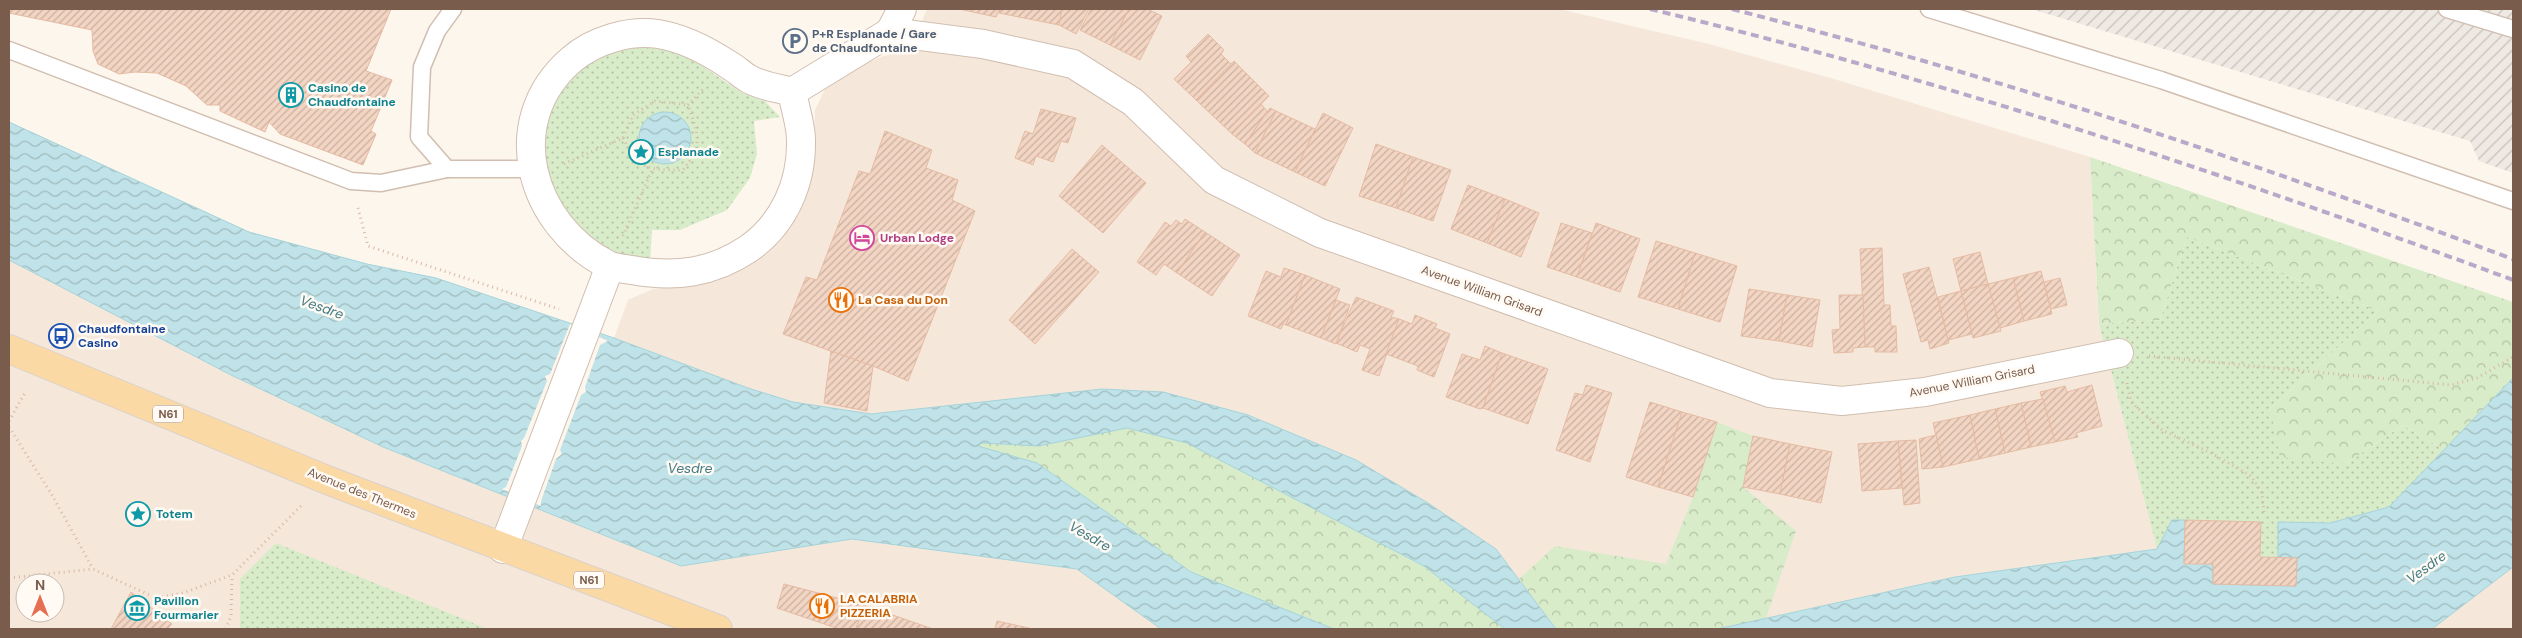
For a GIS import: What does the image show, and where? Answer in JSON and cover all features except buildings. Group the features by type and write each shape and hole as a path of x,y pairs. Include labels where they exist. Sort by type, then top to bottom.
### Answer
{"main road":[{"name":"Avenue des Thermes","path":"9,349 327,480 503,549 718,629"}],"street":[{"path":"792,92 896,20"},
{"name":"Avenue William Grisard","path":"896,20 984,44 1073,64 1133,102 1214,180 1320,233 1770,394 1842,400 1925,392 2119,353"},
{"path":"627,34 658,34 696,45 749,79 792,92 801,140 797,180 784,213 762,239 730,261 697,272 653,274 610,266 574,242 550,213 537,187 532,169 530,143 541,98 557,72 580,52 603,41 627,34"},
{"path":"503,549 610,266"}],"lane":[{"path":"447,169 420,137 422,67 437,31 453,9"},
{"path":"1929,9 2161,80 2513,201"},
{"path":"2447,9 2513,29"},
{"path":"9,50 351,181 381,183 447,169 532,169"}],"path":[{"path":"532,169 549,170 623,138 633,115 655,100 688,105 699,138 695,155 683,170 652,170 632,155 623,138"},
{"path":"610,266 652,170"},
{"path":"351,181 368,246 587,325"},
{"path":"2264,513 2262,493 2251,476 2212,453 2162,430 2131,402 2119,353 2451,385 2477,378 2513,357"},
{"path":"9,427 52,495 93,569"},
{"path":"9,578 93,569 156,598 183,593 232,575 327,480"},
{"path":"226,629 231,616 232,575"}],"shaded area":[{"path":"927,9 1559,9 1709,44 1834,79 2090,157 2099,324 2157,549 1955,577 1717,629 1556,629 1496,549 1428,503 1356,460 1248,415 1163,392 1102,389 871,414 840,411 793,402 748,388 614,338 628,300 653,289 697,284 732,270 814,138 815,110 825,89 844,75 864,64 884,56 910,50"},
{"path":"2031,9 2513,9 2513,173 2479,161 2470,141"},
{"path":"9,260 231,375 383,447 681,566 852,539 1077,569 1161,629 9,629"},
{"path":"2513,567 2513,629 2432,629"}],"green space":[{"path":"654,44 669,47 692,59 742,93 765,101 780,117 754,121 757,154 750,178 727,210 680,230 652,230 650,264 607,251 576,230 553,199 539,151 551,103 585,62 615,49"},
{"path":"2090,157 2513,302 2513,378 2444,450 2403,425 2345,464 2280,457 2270,409 2378,311 2187,237 2160,320 2099,324"},
{"path":"2187,237 2378,311 2270,409 2345,464 2403,425 2444,450 2389,507 2330,523 2279,522 2278,558 2260,557 2260,522 2172,520 2157,549 2099,324 2160,320"},
{"path":"1717,422 1753,436 1743,487 1796,531 1766,618 1717,629 1556,629 1519,579 1555,546 1666,564 1693,497"},
{"path":"1127,428 1187,443 1424,566 1505,629 1334,629 1191,572 1037,463 977,446 982,443 1038,446"},
{"path":"276,543 488,629 240,629 240,579"}],"water":[{"path":"665,112 675,114 683,120 689,128 691,138 689,148 683,156 675,162 665,164 655,162 647,156 641,148 639,138 641,128 647,120 655,114"},
{"name":"Vesdre","path":"9,122 249,232 367,264 436,278 614,338 748,388 793,402 871,414 1102,389 1163,392 1248,415 1356,460 1428,503 1496,549 1556,629 1505,629 1424,566 1187,443 1127,428 1038,446 982,443 978,446 1037,463 1191,572 1334,629 1161,629 1077,569 852,539 681,566 383,447 231,375 9,260"},
{"name":"Vesdre","path":"2513,378 2513,567 2432,629 1717,629 1955,577 2157,549 2172,520 2185,520 2184,563 2213,564 2213,584 2296,586 2297,558 2278,558 2278,522 2330,523 2389,507"}],"pier":[{"path":"570,324 608,341 600,345 585,387 586,392 581,395 560,450 562,454 556,459 541,501 541,506 502,489 506,487 522,446 521,441 524,438 547,381 545,376 550,374"}],"railway":[{"path":"1650,9 1760,37 1978,98 2300,203 2513,280"},
{"path":"1732,9 1912,58 2108,117 2311,186 2513,259"}],"place":[{"name":"P+R Esplanade / Gare de Chaudfontaine","path":"795,41"},
{"name":"Casino de Chaudfontaine","path":"291,95"},
{"name":"Esplanade","path":"641,152"},
{"name":"Urban Lodge","path":"862,238"},
{"name":"La Casa du Don","path":"841,300"},
{"name":"Chaudfontaine Casino","path":"61,336"},
{"name":"Totem","path":"138,514"},
{"name":"LA CALABRIA PIZZERIA","path":"822,606"},
{"name":"Pavillon Fourmarier","path":"137,608"}]}
